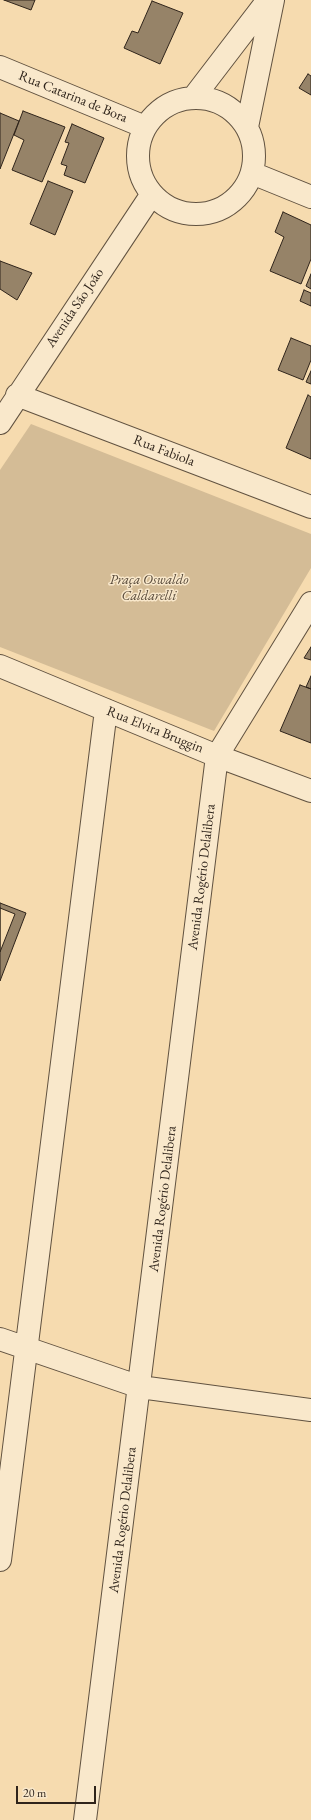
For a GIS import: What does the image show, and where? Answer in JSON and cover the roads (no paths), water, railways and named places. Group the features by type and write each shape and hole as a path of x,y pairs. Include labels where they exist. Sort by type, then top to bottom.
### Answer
{"street":[{"path":"193,98 268,0"},
{"path":"247,126 225,105 205,98 193,98 174,102 156,113 145,127 138,146 138,166 144,185 162,204 180,213 200,215 214,212 232,203 245,187 252,173 254,153 247,126 273,0"},
{"name":"Rua Catarina de Bora","path":"0,67 145,127"},
{"path":"252,173 311,197"},
{"name":"Avenida São João","path":"0,423 17,395 152,194"},
{"name":"Rua Fabiola","path":"17,395 311,507"},
{"name":"Avenida Rogério Delalibera","path":"85,1820 140,1387 217,756 311,603"},
{"name":"Rua Elvira Bruggin","path":"0,666 217,756 311,791"},
{"path":"0,1560 106,710"},
{"path":"0,1339 140,1387 311,1410"}],"park label":[{"name":"Praça Oswaldo Caldarelli","path":"149,588"}]}
